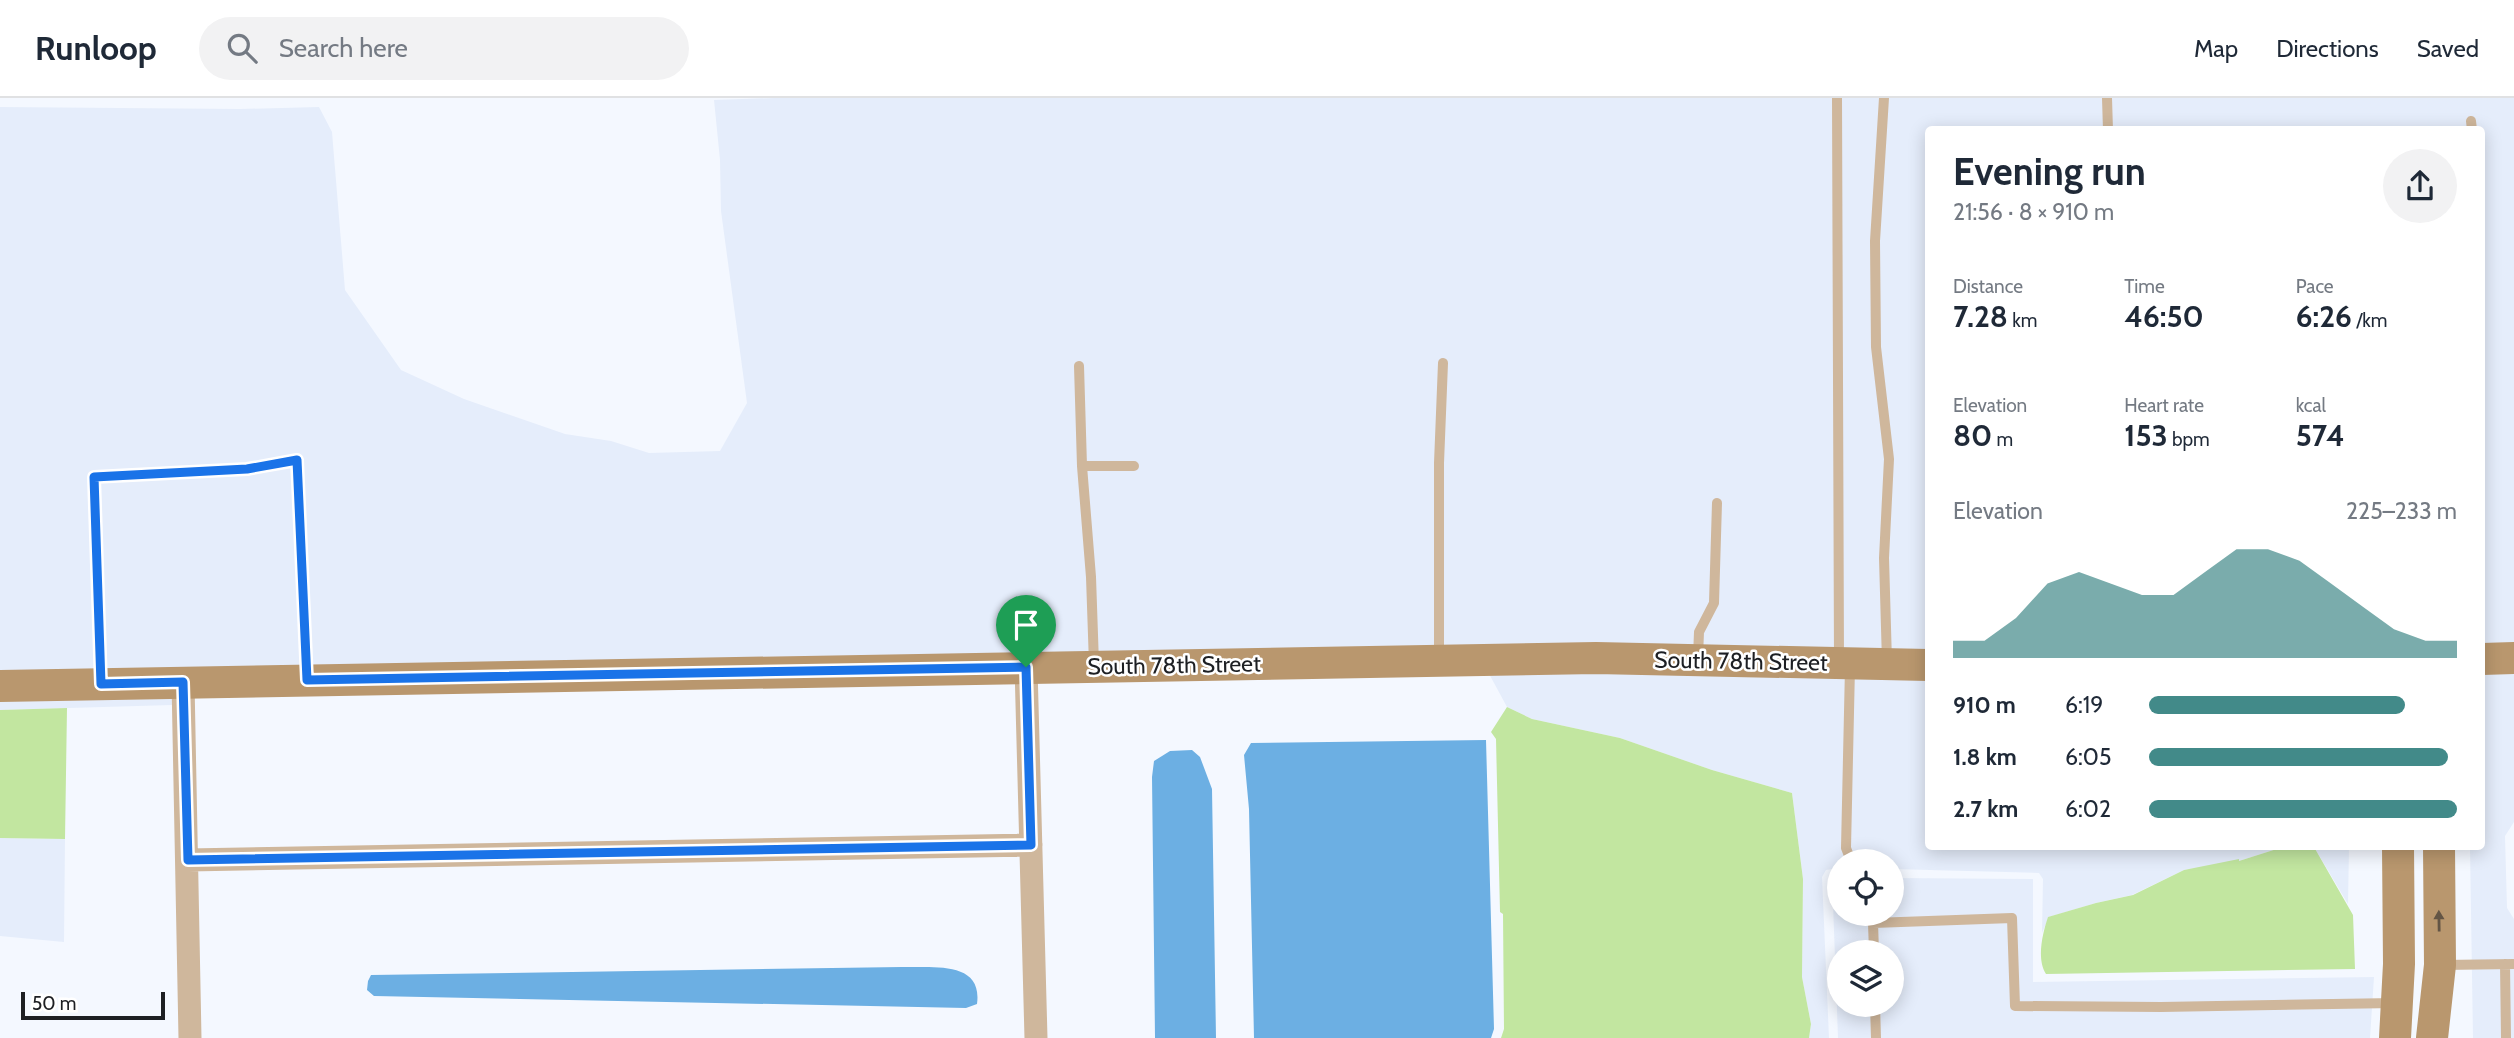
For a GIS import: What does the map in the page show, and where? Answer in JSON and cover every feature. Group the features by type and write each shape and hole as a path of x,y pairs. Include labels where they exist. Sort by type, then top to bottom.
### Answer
{"street":[{"name":"South 78th Street","path":"0,686 1596,658 1698,662 1925,664"},
{"path":"2485,659 2514,658"},
{"path":"1026,667 1036,1038"},
{"path":"183,682 190,1038"},
{"path":"188,860 1031,845"},
{"path":"2395,1038 2398,1003 2398,850"},
{"path":"2432,1038 2440,965 2439,850"}],"lane":[{"path":"1837,98 1846,849"},
{"path":"1884,98 1875,241 1876,347 1889,459 1884,558 1887,665"},
{"path":"2107,98 2108,126"},
{"path":"1440,661 1439,463 1443,363"},
{"path":"1079,366 1094,666"},
{"path":"101,684 94,477 247,469 297,460 307,680"},
{"path":"1082,467 1133,466"},
{"path":"1698,662 1699,632 1714,603 1717,503"},
{"path":"1904,918 2012,918 2015,1006 2161,1007 2398,1003"},
{"path":"2440,965 2509,964 2506,1038"},
{"path":"1875,1017 1876,1038"}],"shaded area":[{"path":"2514,98 2514,648 2485,648 2485,126 1925,126 1925,655 0,676 0,107 319,107 332,132 345,290 401,370 464,399 565,434 611,441 649,453 720,451 747,403 721,211 720,160 714,100"},
{"path":"2514,668 2514,822 2505,836 2507,908 2514,919 2514,1038 2473,1038 2470,850 2485,850 2485,669"},
{"path":"1487,670 1925,675 1925,850 2274,850 2239,861 2184,870 2132,895 2049,917 2042,933 2043,879 2039,873 1904,869 1904,849 1827,849 1827,870 1822,877 1829,1038 1809,1038 1811,1024 1802,977 1803,879 1792,793 1712,770 1620,738 1532,719 1507,707"},
{"path":"172,692 172,705 0,710 0,696"},
{"path":"0,838 65,839 64,942 0,936"},
{"path":"2316,850 2349,850 2348,904"},
{"path":"1904,878 2033,879 2033,982 2374,977 2370,1038 1838,1038 1837,1017 1904,1017 1904,940 1834,940 1834,926 1904,926"}],"green space":[{"path":"1507,707 1532,719 1620,738 1712,770 1792,793 1803,879 1802,977 1811,1024 1809,1038 1501,1038 1504,1029 1503,914 1500,912 1496,739 1491,732"},
{"path":"67,708 65,839 0,838 0,710"},
{"path":"2274,850 2316,850 2353,915 2355,969 2046,974 2041,953 2048,917 2133,895 2184,870 2239,861"}],"water":[{"path":"1486,740 1494,1029 1491,1038 1254,1038 1249,809 1244,755 1251,743"},
{"path":"1192,750 1200,757 1212,789 1216,1038 1155,1038 1154,761 1170,751"},
{"path":"902,967 953,969 964,973 972,980 977,990 977,1004 966,1008 374,996 367,990 371,975"}],"route":[{"path":"297,460 307,680 1026,667 1031,845 188,860 183,682 101,684 94,477 247,469 297,460"}]}
